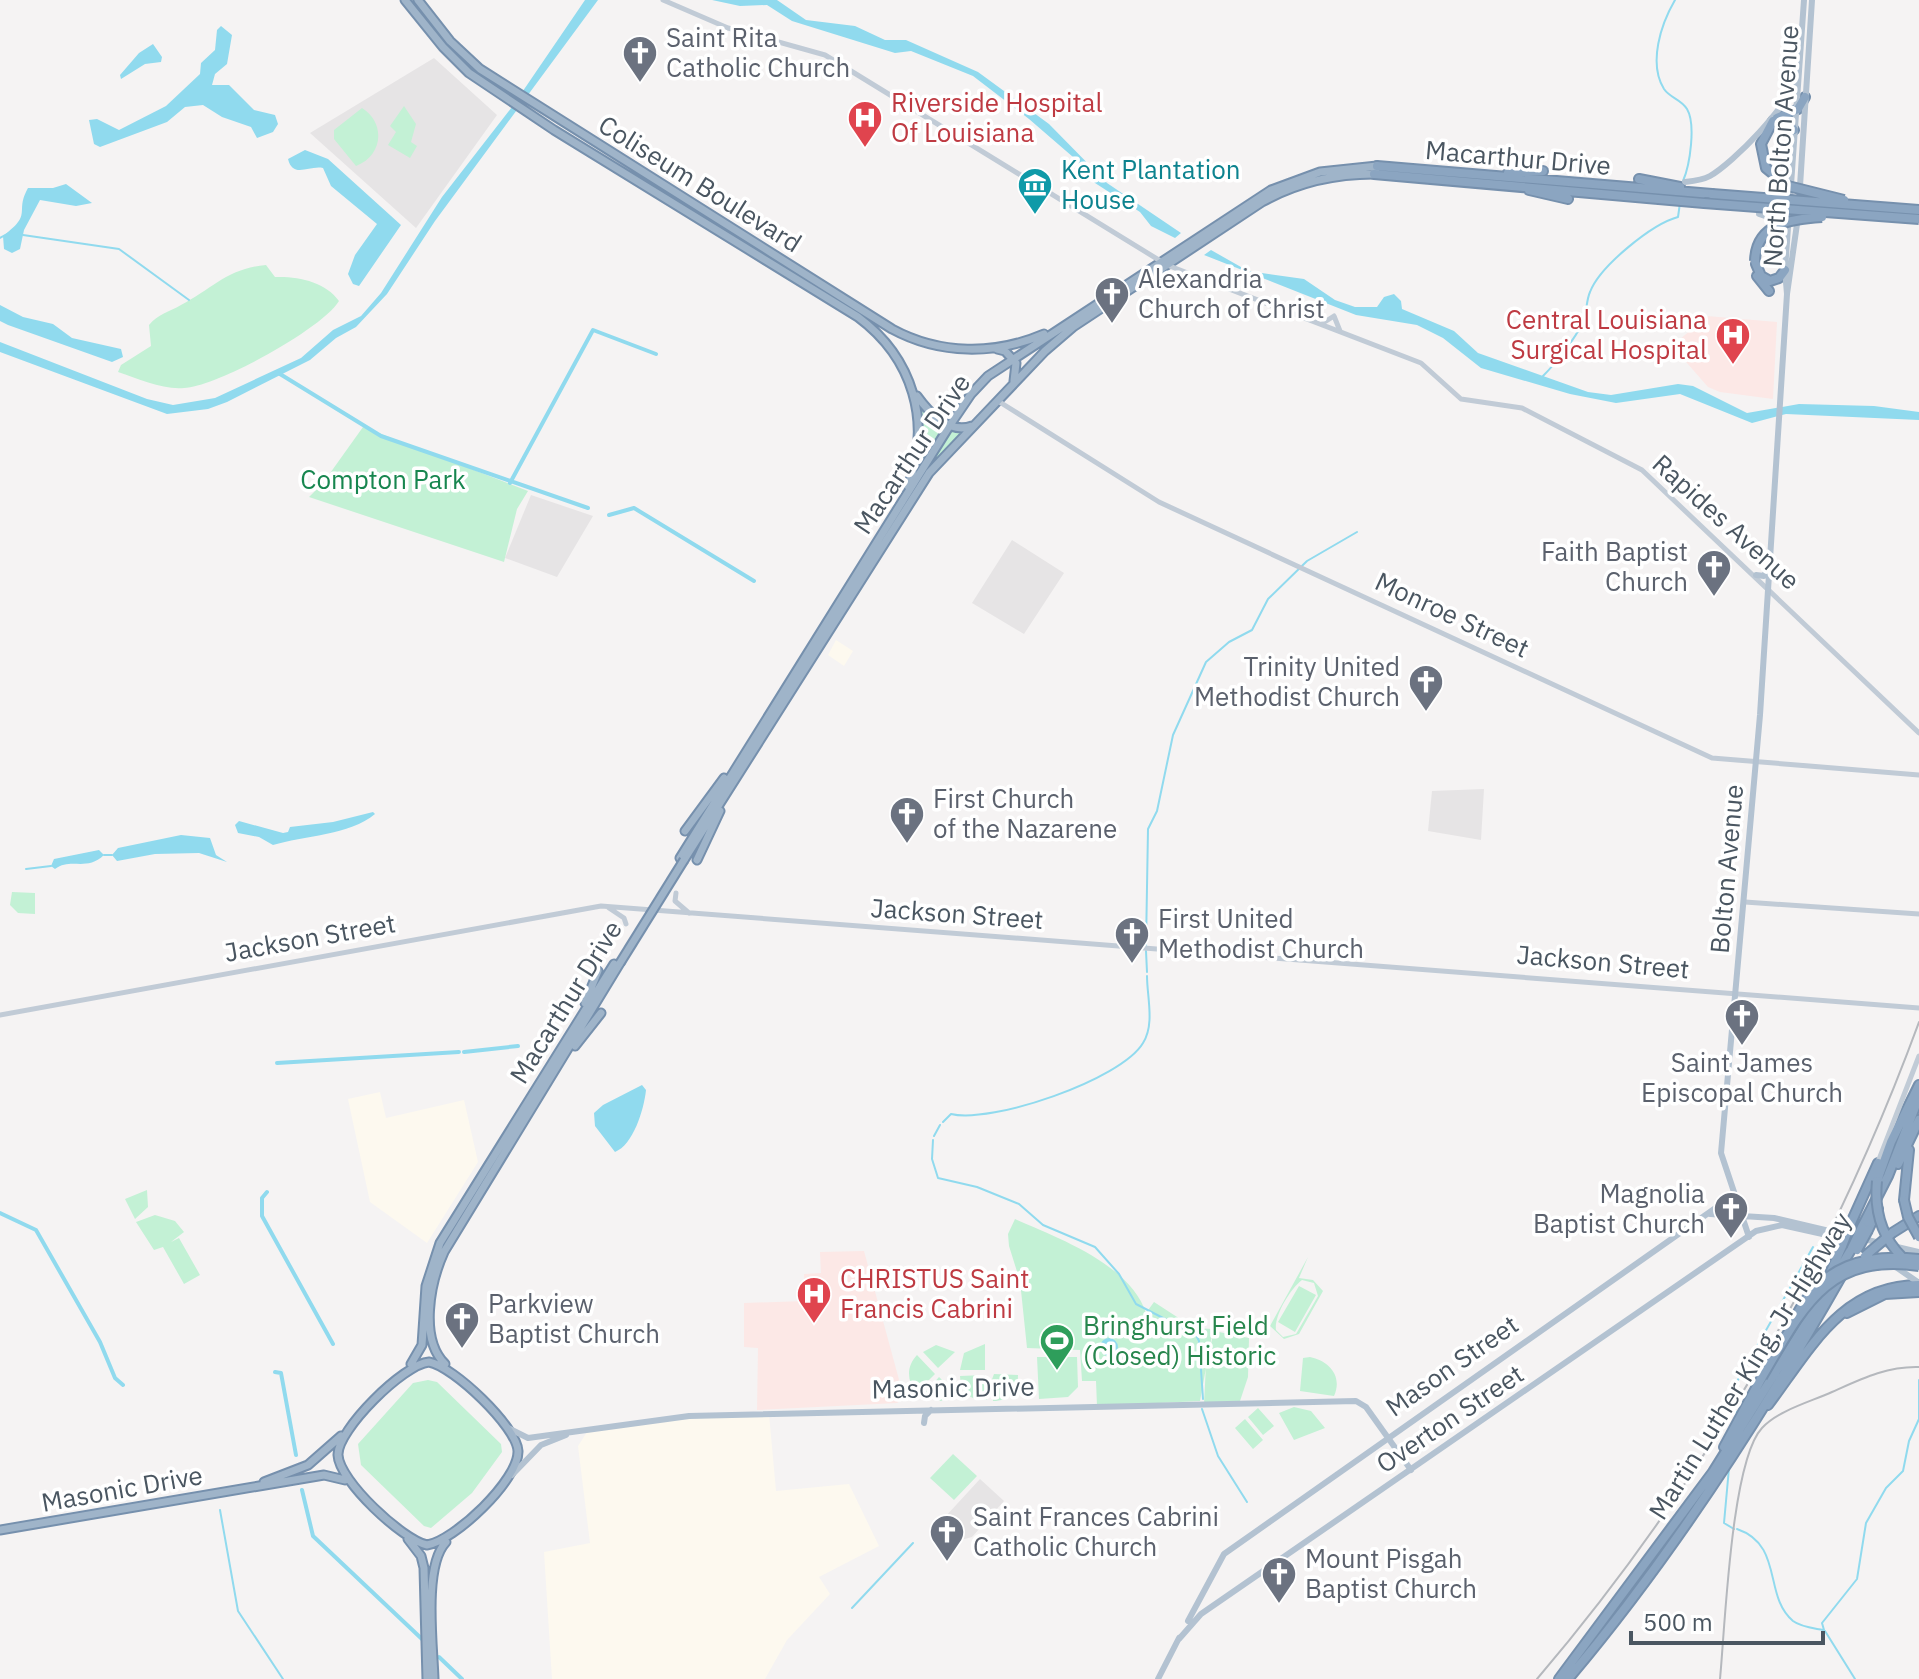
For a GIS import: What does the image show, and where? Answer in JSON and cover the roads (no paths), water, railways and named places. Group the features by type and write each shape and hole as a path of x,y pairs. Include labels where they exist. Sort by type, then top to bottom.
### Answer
{"highway":[{"name":"Coliseum Boulevard","path":"405,0 443,47 486,85 793,277 843,304"},
{"name":"Coliseum Boulevard","path":"418,0 450,41 491,77 754,241 843,304 886,341 912,388"},
{"path":"416,15 424,9"},
{"path":"443,47 450,41"},
{"path":"486,85 491,77"},
{"path":"1805,97 1796,111 1773,121 1761,144 1762,160 1768,172 1801,191 1872,206"},
{"path":"1773,121 1786,119 1794,130"},
{"path":"554,130 559,120"},
{"name":"Macarthur Drive","path":"1375,170 1501,183 1919,210"},
{"name":"Macarthur Drive","path":"682,859 738,777 971,394 1013,359 1283,184 1320,172 1375,170 1478,175 1919,219"},
{"path":"1478,175 1543,171"},
{"path":"1639,179 1707,197"},
{"path":"1501,183 1568,199"},
{"path":"1769,291 1759,281 1756,262 1762,235 1782,223 1818,217 1877,216"},
{"path":"750,250 754,241"},
{"path":"1756,262 1763,278 1770,281 1779,278 1785,270"},
{"name":"Macarthur Drive","path":"452,1371 438,1357 431,1341 433,1291 441,1258 745,751 929,473 1058,338 1127,286"},
{"path":"843,304 892,329 939,346 1005,351 1013,359 1017,373 1011,386"},
{"path":"990,348 1034,338 1074,318"},
{"path":"912,388 930,411 950,425 961,429 976,424"},
{"path":"898,510 918,456 920,421 912,388"},
{"path":"685,831 745,751"},
{"path":"697,860 738,777"},
{"name":"Macarthur Drive","path":"407,1369 422,1345 426,1286 438,1248 581,1015 618,962"},
{"path":"581,1015 598,971"},
{"path":"558,1066 601,1013"},
{"path":"1919,1085 1885,1157 1876,1197 1878,1218 1888,1240 1919,1268"},
{"name":"Martin Luther King, Jr Highway","path":"1890,1177 1919,1097"},
{"path":"1919,1120 1908,1155 1903,1192 1908,1217 1919,1237"},
{"name":"Martin Luther King, Jr Highway","path":"1570,1677 1718,1475 1742,1437 1850,1248 1865,1228 1919,1120"},
{"path":"1815,1314 1850,1248 1850,1225 1878,1162"},
{"path":"1815,1314 1865,1256 1892,1233 1919,1216"},
{"path":"1696,1496 1805,1299 1832,1272 1871,1258 1919,1259"},
{"path":"1772,1360 1818,1293 1843,1273 1885,1263 1919,1268"},
{"path":"1742,1437 1830,1324 1867,1294 1919,1284"},
{"path":"1830,1324 1878,1296 1892,1292 1919,1292"},
{"path":"427,1679 425,1588 421,1556 351,1483 338,1458 344,1433 407,1369 429,1362 452,1371 508,1428 517,1445 517,1460 511,1475 435,1558 434,1679"},
{"name":"Masonic Drive","path":"250,1487 308,1465 344,1433"},
{"name":"Martin Luther King, Jr Highway","path":"1559,1679 1742,1437"},
{"name":"Masonic Drive","path":"0,1530 324,1475 351,1483"},
{"path":"406,1537 427,1545 454,1535"},
{"path":"425,1588 433,1604"}],"main road":[{"name":"Rapides Avenue","path":"663,0 728,28 825,55 1163,263 1421,363 1465,401 1522,408 1642,470 1769,587 1919,733"},
{"name":"North Bolton Avenue","path":"1769,587 1787,294 1785,270 1804,0"},
{"name":"North Bolton Avenue","path":"1787,294 1792,275 1799,193 1812,0"},
{"path":"1685,182 1710,176 1721,169 1786,103 1793,87 1799,49"},
{"path":"1759,214 1777,220 1788,236"},
{"path":"1320,324 1334,316 1340,331"},
{"name":"Monroe Street","path":"998,401 1167,506 1712,758 1755,764 1919,775"},
{"path":"1756,575 1764,576 1771,565"},
{"name":"Bolton Avenue","path":"1734,1195 1721,1153 1745,902 1769,587"},
{"path":"676,893 675,901 690,914"},
{"path":"1745,902 1919,914"},
{"name":"Jackson Street","path":"0,1015 589,907 1919,1008"},
{"path":"608,907 624,918 626,924"},
{"path":"1878,1162 1919,1056"},
{"path":"1734,1195 1749,1237"},
{"name":"Mason Street","path":"1179,1639 1224,1554 1363,1458 1387,1436 1734,1195"},
{"path":"1707,1215 1801,1223 1919,1252"},
{"name":"Overton Street","path":"1179,1639 1191,1621 1763,1228 1782,1225 1856,1241 1919,1284"},
{"name":"Masonic Drive","path":"508,1428 528,1438 678,1416 1351,1401 1366,1407 1387,1436"},
{"path":"924,1423 926,1414 933,1409"},
{"name":"Masonic Drive","path":"511,1475 547,1442 589,1429"},
{"path":"1387,1436 1411,1470"},
{"path":"1158,1679 1179,1639"}],"water":[{"path":"585,0 598,0 435,221 387,294 356,327 336,338 310,360 227,402 208,409 167,414 0,352 0,342 147,399 173,405 215,398 301,358 333,330 361,316 381,293 442,197 512,107"},
{"path":"712,0 777,0 806,20 855,26 885,40 906,40 978,72 1049,124 1107,183 1181,233 1175,238 1151,226 1140,212 1095,183 1073,157 973,76 911,51 895,53 792,21 767,5 740,6"},
{"path":"221,26 232,35 227,64 215,74 212,85 229,85 254,110 275,115 278,124 273,132 257,138 251,127 222,117 203,105 185,107 167,122 100,147 94,144 89,120 97,119 119,130 166,106 200,74 201,63 215,50 217,30"},
{"path":"153,44 162,57 161,62 145,64 121,79 120,75 139,53"},
{"path":"305,150 328,159 401,225 359,286 353,284 348,274 355,255 377,224 331,186 323,168 298,170 290,165 288,159"},
{"path":"66,184 92,203 76,206 40,200 24,230 20,249 12,253 4,249 3,236 21,217 28,188 53,188"},
{"path":"1211,250 1248,271 1304,279 1335,300 1355,307 1377,307 1384,297 1394,294 1401,301 1402,309 1454,331 1478,353 1588,392 1611,395 1678,384 1693,386 1747,413 1799,404 1874,406 1919,412 1919,420 1786,414 1752,423 1680,394 1616,403 1570,394 1481,368 1443,338 1417,325 1356,315 1204,255"},
{"path":"0,305 23,317 53,324 72,338 121,349 123,357 112,362 8,325 0,321"},
{"path":"375,814 353,826 273,845 259,837 238,833 235,825 239,821 283,833 288,832 290,827 333,822"},
{"path":"181,835 210,838 216,855 227,862 199,853 155,854 117,861 112,855 118,848"},
{"path":"99,850 104,855 91,863 67,864 55,869 51,866 54,859"},
{"path":"642,1085 646,1090 636,1126 627,1142 615,1152 595,1126 594,1113"},
{"path":"1105,1338 1113,1338 1118,1347 1116,1354 1105,1356 1100,1351 1100,1343"}],"waterway":[{"path":"1675,0 1661,32 1657,68 1664,89 1685,106 1690,116 1691,145 1683,181"},
{"path":"1543,376 1580,329 1590,292 1604,270 1641,237 1678,217 1680,203"},
{"path":"0,238 9,233"},
{"path":"23,235 119,249 189,300"},
{"path":"510,483 593,330 656,354"},
{"path":"280,374 381,436 588,508"},
{"path":"609,515 634,508 754,581"},
{"path":"1146,945 1148,829 1157,811 1173,735 1206,662 1229,642 1252,630 1268,599 1307,561 1357,532"},
{"path":"104,855 112,855"},
{"path":"26,869 51,866"},
{"path":"1146,951 1147,972"},
{"path":"943,1122 951,1114 995,1112 1054,1096 1109,1071 1130,1057 1143,1043 1149,1027 1147,976"},
{"path":"464,1052 518,1046"},
{"path":"277,1063 459,1052"},
{"path":"934,1136 940,1125"},
{"path":"933,1140 932,1159 938,1178 977,1187 1019,1204 1043,1225 1095,1247 1119,1274 1136,1304 1196,1335 1203,1399"},
{"path":"267,1192 262,1198 262,1216 333,1344"},
{"path":"0,1213 36,1230 100,1342 115,1378 123,1385"},
{"path":"1736,1418 1737,1413 1726,1401 1813,1247"},
{"path":"275,1372 281,1373 296,1455"},
{"path":"1824,1630 1822,1623 1857,1579 1866,1523 1886,1488 1903,1471 1909,1441 1919,1419 1919,1380"},
{"path":"1202,1409 1218,1456 1247,1502"},
{"path":"1729,1468 1724,1523 1734,1529"},
{"path":"302,1490 313,1536 423,1640"},
{"path":"220,1510 238,1611 283,1679"},
{"path":"1737,1529 1752,1537 1761,1547 1784,1611 1796,1623 1823,1630"},
{"path":"852,1608 913,1543"},
{"path":"1825,1631 1855,1679"},
{"path":"439,1657 462,1679"}],"railway":[{"path":"1537,1679 1655,1528 1757,1368 1803,1285 1845,1199 1884,1112 1919,1022"},
{"path":"1720,1679 1736,1508 1752,1446 1762,1428 1786,1411 1864,1378 1885,1371 1919,1367"}],"place":[{"name":"Saint Rita Catholic Church","path":"640,84"},
{"name":"Riverside Hospital Of Louisiana","path":"865,149"},
{"name":"Kent Plantation House","path":"1035,216"},
{"name":"Alexandria Church of Christ","path":"1112,325"},
{"name":"Central Louisiana Surgical Hospital","path":"1733,366"},
{"name":"Faith Baptist Church","path":"1714,598"},
{"name":"Trinity United Methodist Church","path":"1426,713"},
{"name":"First Church of the Nazarene","path":"907,845"},
{"name":"First United Methodist Church","path":"1132,965"},
{"name":"Saint James Episcopal Church","path":"1742,1047"},
{"name":"Magnolia Baptist Church","path":"1731,1240"},
{"name":"CHRISTUS Saint Francis Cabrini","path":"814,1325"},
{"name":"Parkview Baptist Church","path":"462,1350"},
{"name":"Bringhurst Field (Closed) Historic","path":"1057,1372"},
{"name":"Saint Frances Cabrini Catholic Church","path":"947,1563"},
{"name":"Mount Pisgah Baptist Church","path":"1279,1605"}],"park label":[{"name":"Compton Park","path":"383,480"}]}
